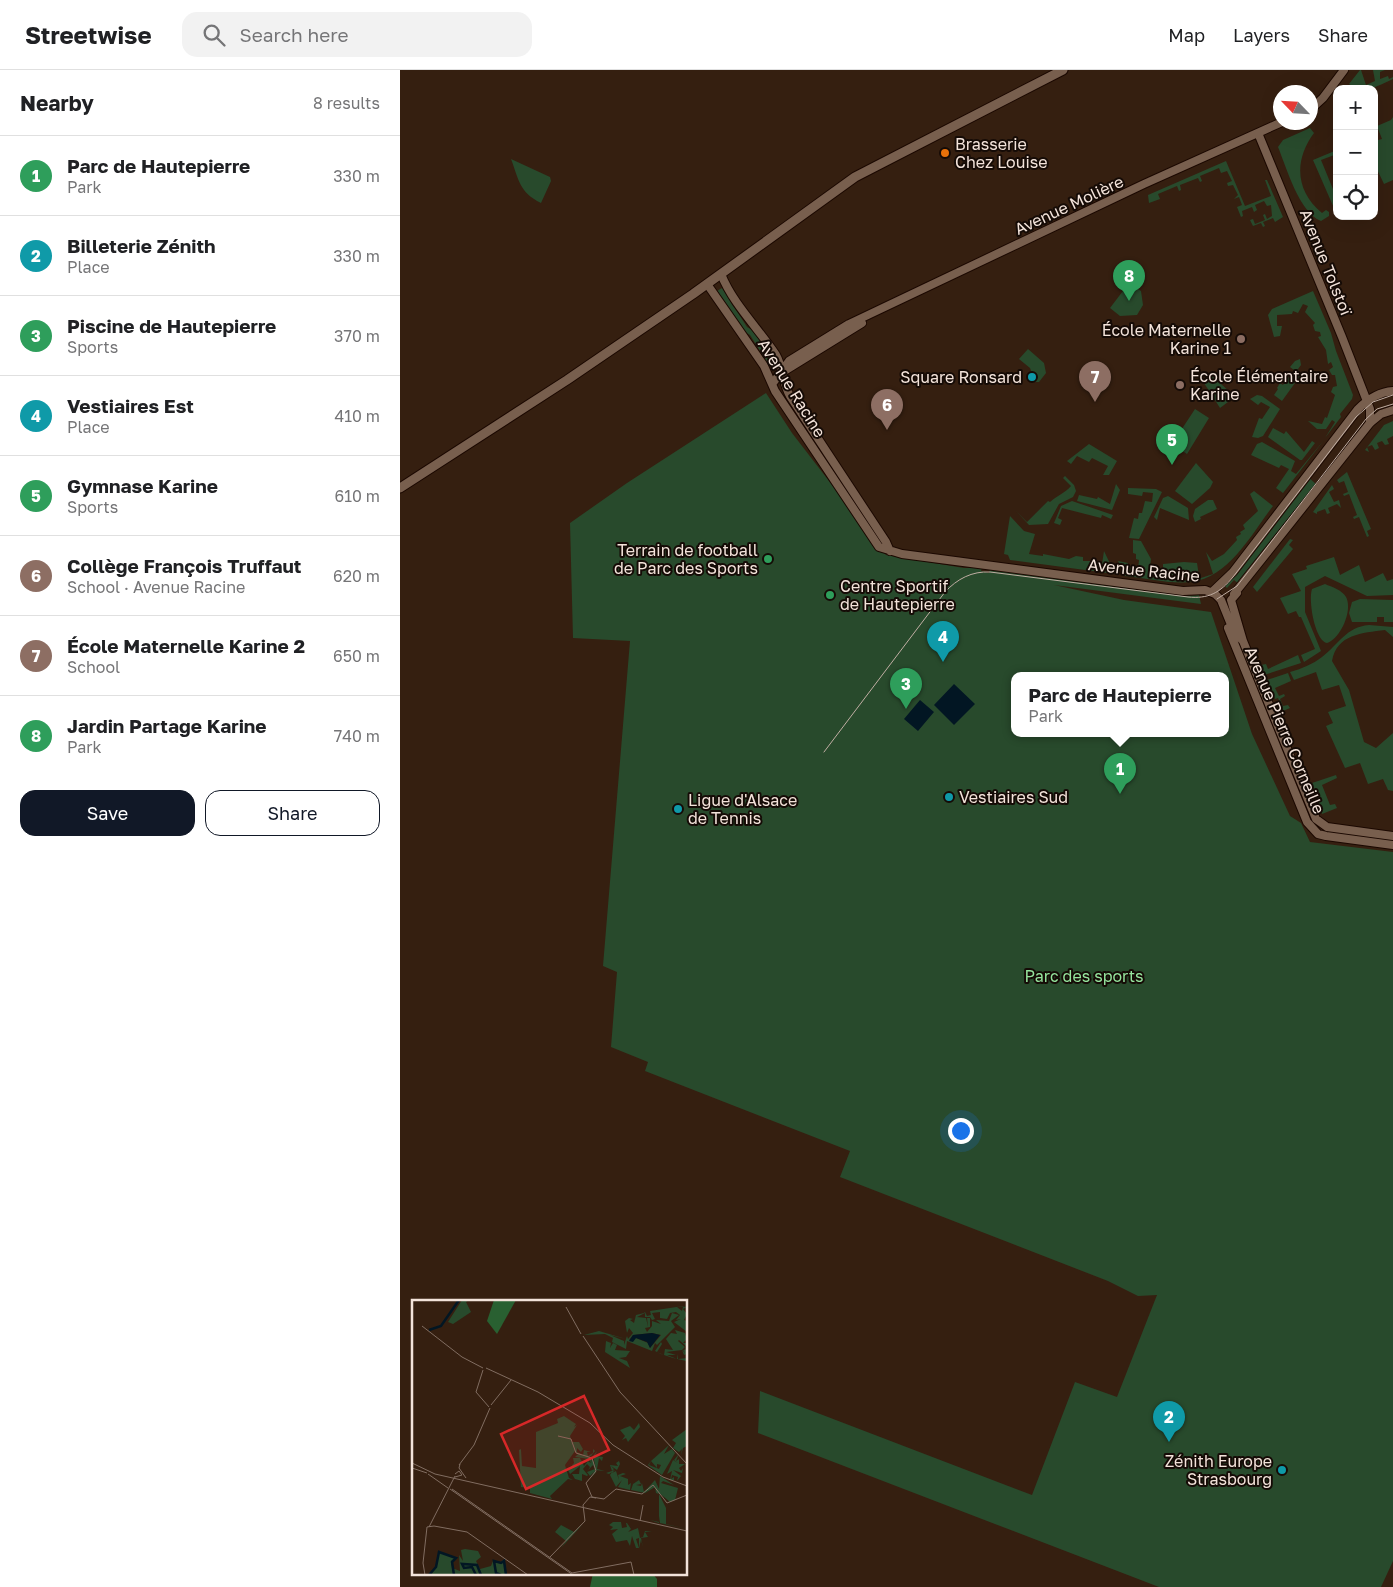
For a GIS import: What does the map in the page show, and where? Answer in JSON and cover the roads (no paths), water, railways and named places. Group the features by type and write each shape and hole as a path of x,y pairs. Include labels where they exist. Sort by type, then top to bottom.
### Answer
{"main road":[{"path":"400,488 567,380 707,284 855,177 1063,70"}],"street":[{"path":"1318,102 1344,70"},
{"name":"Avenue Molière","path":"773,383 789,361 832,334 1144,184 1273,126"},
{"name":"Avenue Tolstoï","path":"1258,133 1366,401"},
{"name":"Avenue Racine","path":"721,274 752,324 777,357 784,385 790,396 886,542 890,551"},
{"name":"Avenue Racine","path":"707,284 764,366 873,539 879,547 890,551 1183,591 1212,592 1233,572 1366,401 1393,391"},
{"path":"1366,401 1374,409 1384,412"},
{"path":"1366,401 1371,414 1370,423"},
{"path":"1243,641 1234,632 1218,600 1236,593 1370,423 1384,412 1393,410"},
{"name":"Avenue Pierre Corneille","path":"1212,592 1218,600 1307,822 1318,834 1393,846"},
{"name":"Avenue Pierre Corneille","path":"1236,593 1231,600 1243,641 1319,824 1327,827 1393,836"}],"water":[{"path":"954,684 975,704 954,725 934,705"},
{"path":"920,700 934,712 918,731 904,719"}],"tram line":[{"path":"824,752 945,592 955,583 971,574 990,572 1188,597 1202,597 1213,594 1233,577 1356,417 1373,402 1393,395"},
{"path":"1217,599 1237,586 1366,419 1377,409 1393,404"}],"place":[{"name":"Brasserie Chez Louise","path":"945,153"},
{"name":"Jardin Partage Karine","path":"1129,301"},
{"name":"École Maternelle Karine 1","path":"1241,339"},
{"name":"Square Ronsard","path":"1032,377"},
{"name":"École Élémentaire Karine","path":"1180,385"},
{"name":"École Maternelle Karine 2","path":"1095,402"},
{"name":"Collège François Truffaut","path":"887,430"},
{"name":"Gymnase Karine","path":"1172,465"},
{"name":"Terrain de football de Parc des Sports","path":"768,559"},
{"name":"Centre Sportif de Hautepierre","path":"830,595"},
{"name":"Vestiaires Est","path":"943,662"},
{"name":"Piscine de Hautepierre","path":"906,709"},
{"name":"Parc de Hautepierre","path":"1120,794"},
{"name":"Vestiaires Sud","path":"949,797"},
{"name":"Ligue d'Alsace de Tennis","path":"678,809"},
{"name":"Billeterie Zénith","path":"1169,1442"},
{"name":"Zénith Europe Strasbourg","path":"1282,1470"}],"park label":[{"name":"Parc des sports","path":"1084,976"}]}
